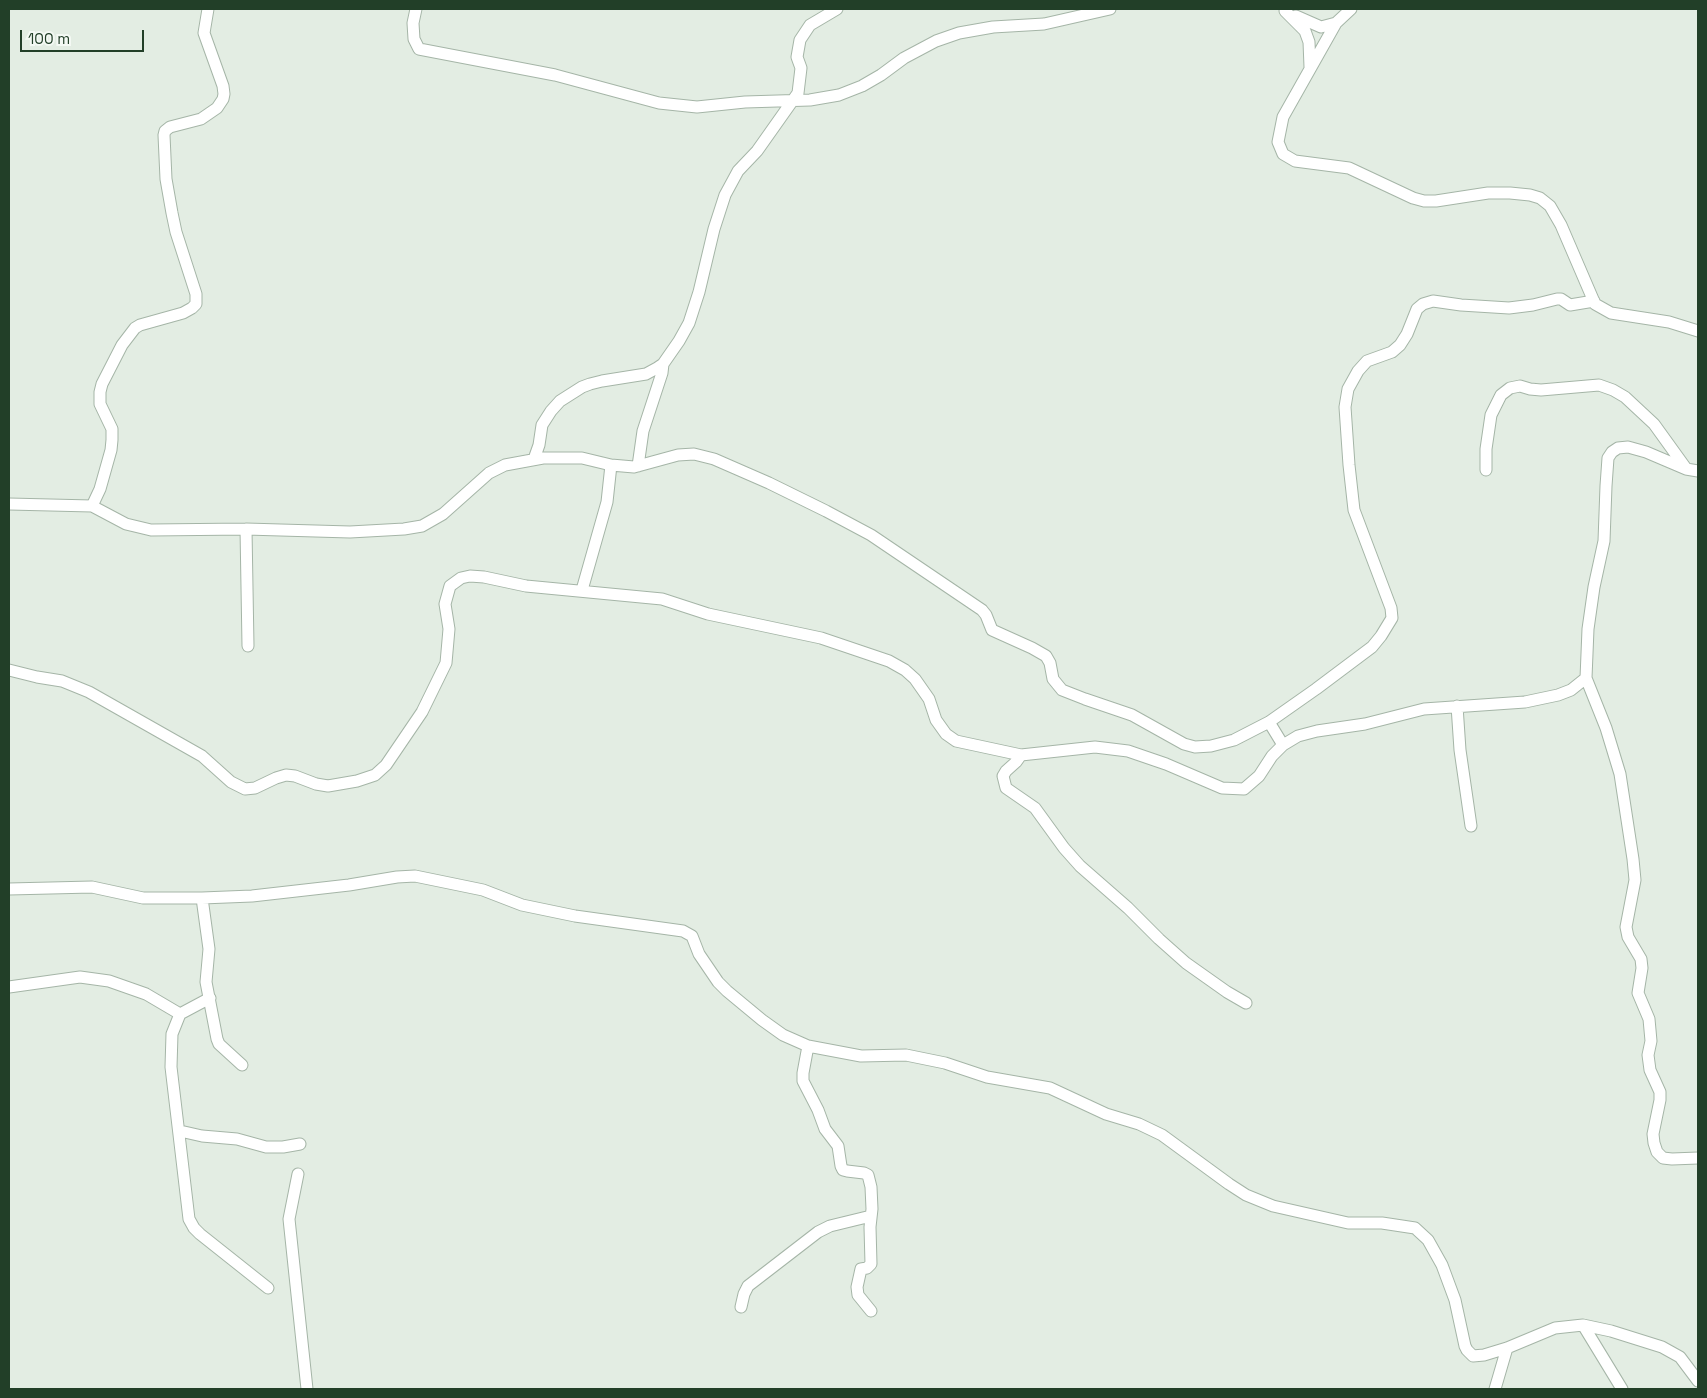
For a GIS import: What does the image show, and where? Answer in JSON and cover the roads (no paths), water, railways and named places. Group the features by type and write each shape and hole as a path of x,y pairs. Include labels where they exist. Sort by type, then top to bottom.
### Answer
{"street":[{"path":"92,506 100,489 112,440 112,429 100,404 100,392 102,384 122,345 135,328 140,325 183,313 196,304 196,294 176,232 172,213 166,179 164,135 165,131 170,127 202,119 217,108 223,99 223,86 204,33 208,9"},
{"path":"416,9 413,23 414,38 419,49 555,75 659,103 697,106 810,100 839,95 862,86 904,58 936,41 959,33 993,27 1044,24 1110,9"},
{"path":"534,459 539,445 542,425 551,411 560,402 582,387 590,384 646,374 663,364 679,342 699,292 714,230 726,195 738,171 757,151 798,94 801,68 797,56 800,40 810,25 837,9"},
{"path":"1351,9 1336,23 1283,117 1278,142 1283,154 1295,161 1349,168 1413,198 1424,201 1488,193 1510,193 1540,198 1550,206 1561,226 1594,301 1603,310 1611,313 1669,322 1698,331"},
{"path":"1283,10 1321,27 1336,23"},
{"path":"1283,10 1305,31 1309,42 1310,67"},
{"path":"9,504 92,506 126,524 151,530 350,532 422,526 443,514 489,473 504,464 534,459 582,458 611,465 638,466 678,455 694,454 714,458 826,511 871,535 982,610 986,614 992,630 1046,656 1053,679 1062,690 1132,715 1184,744 1194,747 1211,746 1234,740 1269,722 1316,690 1367,651 1381,636 1392,618 1391,608 1354,510 1349,465 1345,407 1348,389 1367,361 1392,352 1400,345 1407,334 1417,309 1432,300 1461,305 1509,308 1557,299 1561,299 1570,305 1594,301"},
{"path":"638,466 643,431 663,364"},
{"path":"1486,470 1486,449 1491,415 1501,395 1510,388 1520,386 1541,390 1599,386 1613,390 1625,397 1654,424 1686,469"},
{"path":"1698,471 1686,469 1646,452 1628,447 1618,448 1608,458 1604,542 1590,612 1586,678 1606,728 1620,774 1633,859 1635,880 1626,927 1628,938 1641,959 1642,968 1638,993 1649,1019 1651,1041 1648,1055 1650,1070 1660,1092 1654,1143 1657,1152 1663,1158 1698,1158"},
{"path":"582,590 607,502 611,465"},
{"path":"246,530 248,646"},
{"path":"9,670 62,681 89,692 202,756 231,782 245,789 255,788 286,775 328,786 358,781 375,775 386,765 422,712 446,663 449,629 446,604 450,586 461,578 470,576 526,586 662,599 708,614 821,638 889,660 905,670 928,698 936,720 946,734 956,741 1021,755 1095,747 1128,752 1166,764 1222,788 1244,789 1259,776 1272,756 1283,745 1298,736 1317,731 1365,724 1424,709 1525,702 1558,695 1571,690 1586,678"},
{"path":"1457,706 1460,750 1471,826"},
{"path":"1269,722 1283,745"},
{"path":"1021,755 1003,776 1006,788 1035,808 1064,848 1080,866 1128,908 1159,940 1186,963 1246,1003"},
{"path":"9,889 92,887 143,898 202,898 252,896 349,886 397,877 414,876 484,890 522,905 575,916 683,931 692,936 699,954 718,982 727,991 750,1011 783,1035 808,1046 861,1056 906,1055 945,1062 987,1077 1050,1088 1106,1114 1139,1124 1162,1135 1246,1195 1273,1206 1348,1223 1382,1223 1415,1228 1428,1240 1442,1265 1455,1300 1467,1350 1473,1356 1508,1348 1555,1328 1583,1325 1618,1333 1662,1347 1680,1357 1698,1380"},
{"path":"202,898 209,949 206,976 217,1039 219,1044 242,1065"},
{"path":"9,988 80,977 109,981 146,994 180,1014"},
{"path":"210,998 180,1014 172,1034 171,1067 189,1219 194,1228 268,1288"},
{"path":"808,1046 803,1081 818,1110 824,1129 838,1146 840,1161 844,1170 868,1175 871,1187 871,1264 867,1268 861,1269 857,1287 858,1295 871,1311"},
{"path":"180,1131 202,1136 237,1139 266,1147 300,1144"},
{"path":"298,1174 289,1219 307,1389"},
{"path":"741,1307 748,1286 818,1232 830,1226 871,1216"},
{"path":"1583,1325 1622,1389"},
{"path":"1495,1389 1508,1348"}]}
